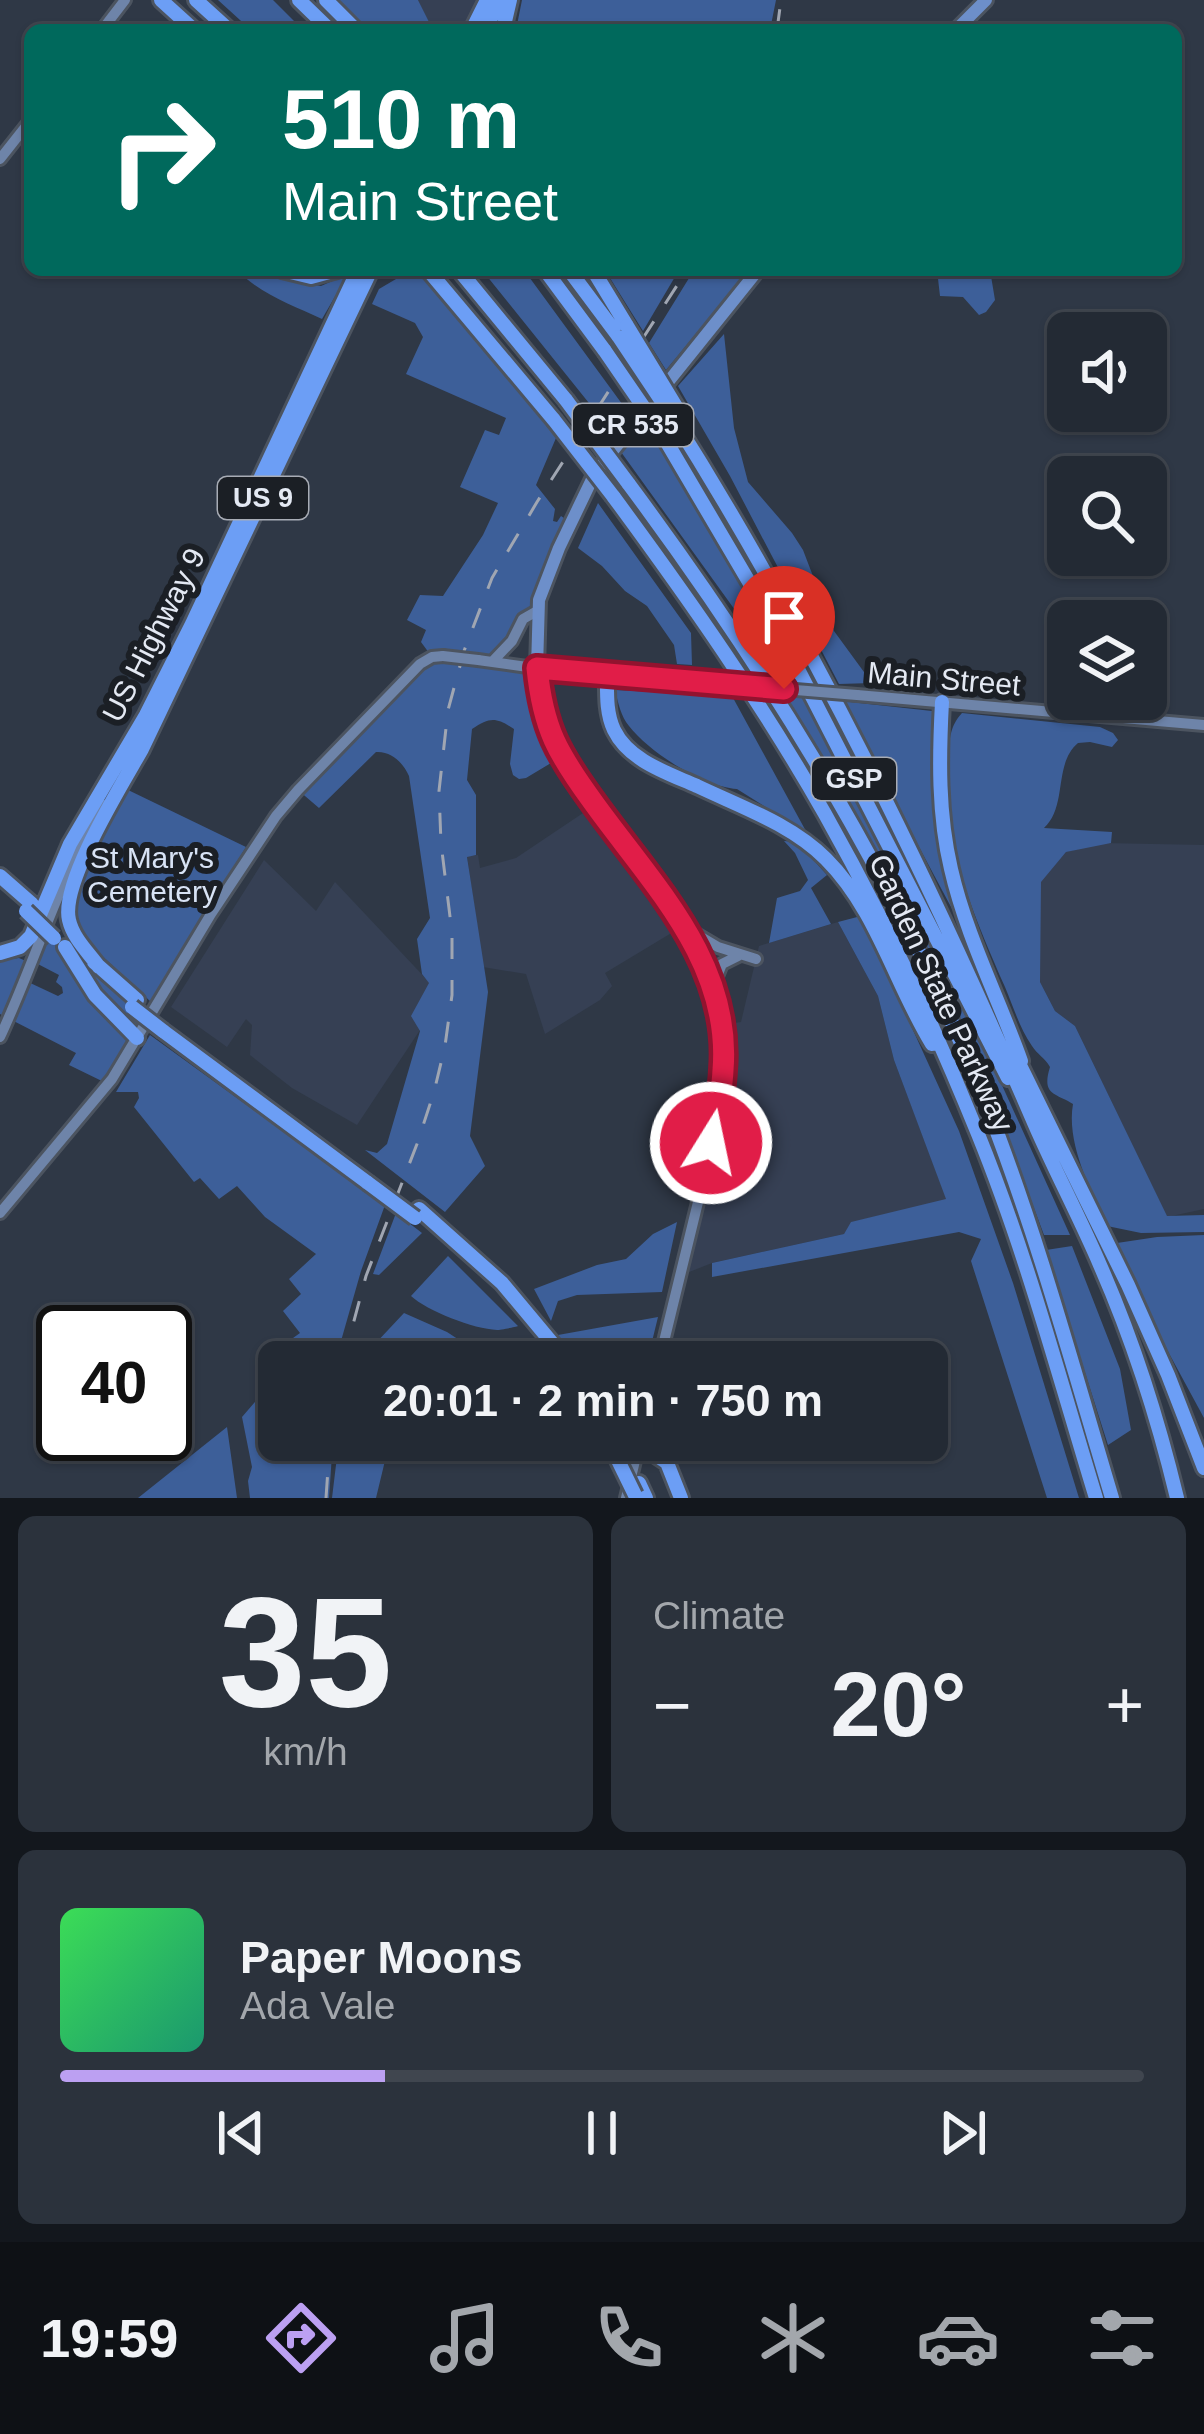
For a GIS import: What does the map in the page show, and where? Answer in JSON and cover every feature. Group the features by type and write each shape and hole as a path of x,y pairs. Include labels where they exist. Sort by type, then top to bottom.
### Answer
{"highway":[{"path":"161,0 187,24"},
{"path":"196,0 222,24"},
{"path":"299,0 324,24"},
{"path":"326,0 350,24"},
{"name":"US Highway 9","path":"50,890 70,844 175,658 355,276"},
{"name":"US Highway 9","path":"153,724 368,276"},
{"name":"Garden State Parkway","path":"430,276 613,496 740,676 814,796 895,946 959,1089 1027,1274 1096,1498"},
{"name":"Garden State Parkway","path":"464,276 566,400 681,556 777,703 887,891 974,1073 1045,1270 1112,1498"},
{"name":"Garden State Parkway","path":"549,276 662,434 782,638 995,1057 1119,1267 1204,1468"},
{"path":"574,276 623,331"},
{"path":"595,276 623,331"},
{"name":"Garden State Parkway","path":"623,331 674,412 840,712 965,964 1037,1130"},
{"path":"607,675 612,726 635,755 784,827 837,871 867,917 926,1035 959,1089"},
{"path":"942,702 940,794 951,869 1027,1077"},
{"name":"US 9","path":"135,1003 99,967 71,927 68,913 69,898 97,832 153,724"},
{"path":"0,876 60,938 99,967"},
{"name":"US 9","path":"0,953 26,942 50,890"},
{"path":"2,891 29,907"},
{"path":"60,938 95,995 134,1043"},
{"name":"US 9","path":"60,938 166,1028 417,1214 525,1314 546,1341"},
{"path":"965,964 1027,1077"},
{"name":"Garden State Parkway","path":"1027,1077 1084,1211 1153,1409 1178,1498"},
{"path":"622,1461 636,1494"},
{"path":"664,1461 668,1464"},
{"path":"667,1461 681,1498"}],"main road":[{"path":"107,24 125,0"},
{"path":"962,24 986,0"},
{"path":"0,159 24,129"},
{"name":"CR 535","path":"537,668 537,611 559,548 595,472 753,276"},
{"path":"493,661 524,619 537,611"},
{"name":"Main Street","path":"134,1043 276,816 420,664 432,657 1204,725"},
{"path":"537,668 544,716 563,762 683,926 713,986 724,1069 704,1176 664,1341"},
{"path":"0,1036 79,845 153,724"},
{"path":"20,986 50,890"},
{"path":"683,926 718,947 756,958"},
{"path":"713,986 722,964 741,955"},
{"path":"0,1213 114,1076 134,1043"},
{"path":"636,1494 638,1461"}],"shaded area":[{"path":"418,0 487,0 475,24 430,24"},
{"path":"595,805 683,926 605,973 612,986 600,1000 545,1034 526,974 483,967 467,856 478,855 480,868 516,858"},
{"path":"1102,843 1204,845 1204,1209 1167,1217 1075,1026 1055,1011 1040,982 1040,882 1066,852"},
{"path":"264,860 316,911 335,882 430,983 412,1016 420,1030 357,1125 292,1088 250,1055 252,1025 246,1019 227,1047 171,1007"},
{"path":"838,922 878,996 894,1060 947,1200 852,1222 844,1234 712,1263 679,1276 721,1091 721,1025 741,1022 759,946"}],"green space":[{"path":"218,0 273,0 297,24 244,24"},
{"path":"326,0 418,0 430,24 350,24"},
{"path":"522,0 776,0 771,24 517,24"},
{"path":"277,276 321,286 347,276 322,319 246,278"},
{"path":"428,276 442,287 554,420 556,438 536,485 555,509 553,521 561,516 571,523 539,600 494,661 537,668 539,692 561,757 519,779 510,764 514,729 493,720 472,729 467,780 476,795 476,855 467,857 488,992 470,1136 485,1166 445,1212 365,1150 377,1153 387,1144 420,1031 411,1016 429,983 422,974 417,939 430,918 409,776 396,759 376,752 319,808 298,790 432,657 421,642 426,630 407,620 420,595 443,596 498,503 460,487 485,430 499,435 506,418 406,374 423,337 415,323 372,304 379,289 396,279"},
{"path":"487,276 528,276 625,408 609,428"},
{"path":"609,276 675,276 643,331"},
{"path":"690,276 744,276 666,370 649,343"},
{"path":"938,276 991,276 995,300 979,315 963,297 940,296"},
{"path":"724,334 734,428 748,482 803,550 834,631 872,683 839,684 678,386"},
{"path":"647,425 750,597 750,609 740,617 621,452"},
{"path":"598,503 691,633 692,665 677,664 674,645 647,606 578,548"},
{"path":"761,623 794,683 772,680 750,629"},
{"path":"615,690 732,696 807,833 737,789 709,782 664,757 626,722"},
{"path":"803,697 981,1039 1070,1235 1044,1235 969,1047 782,699"},
{"path":"841,701 932,711 936,835 958,920"},
{"path":"962,713 1100,727 1118,740 1112,747 1078,743 1070,752 1056,808 1044,828 1112,832 1111,843 1066,852 1041,882 1040,982 1055,1011 1075,1026 1167,1216 1204,1215 1204,1232 1141,1233 1107,1226 1076,1151 1073,1104 1049,1089 1050,1067 1020,1025 961,874 947,786 950,738"},
{"name":"St Mary's Cemetery","path":"126,789 246,847 151,1002 81,936 73,916 84,870"},
{"path":"784,841 797,842 827,875 811,888 831,924 769,943 777,898 800,891 808,880"},
{"path":"861,916 959,1131 1013,1283 1079,1498 1047,1498 971,1261 981,1239 959,1232 712,1277 712,1263 844,1234 851,1222 946,1199 894,1060 878,996 838,922"},
{"path":"44,936 54,938 132,1007 144,1025 108,1084 69,1065 76,1053 0,1014 0,960 26,961 22,971 26,981 58,996 63,993 56,982 59,975 34,962"},
{"path":"150,1035 385,1205 341,1341 289,1341 300,1333 283,1311 301,1294 289,1279 316,1254 265,1217 237,1186 219,1199 200,1178 194,1182 134,1107 138,1092 116,1092"},
{"path":"396,1213 422,1233 379,1275 373,1274"},
{"path":"677,1222 662,1292 577,1295 558,1301 551,1321 534,1289 626,1259 653,1234"},
{"path":"1204,1235 1204,1418 1117,1243"},
{"path":"1072,1246 1120,1369 1131,1430 1108,1445 1046,1250"},
{"path":"448,1256 518,1326 497,1330 476,1326 439,1313 411,1296"},
{"path":"404,1313 461,1341 378,1341"},
{"path":"658,1317 652,1341 562,1341 558,1335"},
{"path":"258,1398 258,1461 332,1461 329,1498 250,1498 252,1467 242,1417"},
{"path":"227,1427 237,1498 138,1498 184,1461 192,1461 192,1455"},
{"path":"336,1461 385,1461 376,1498 332,1498"}],"railway":[{"path":"778,24 781,0"},
{"path":"349,1341 366,1276 434,1092 445,1046 452,995 452,933 439,791 448,710 464,651 492,578 683,276"},
{"path":"326,1498 329,1461"}],"route":[{"path":"711,1143 724,1054 708,972 694,941 563,762 544,716 537,668 784,689"}]}
